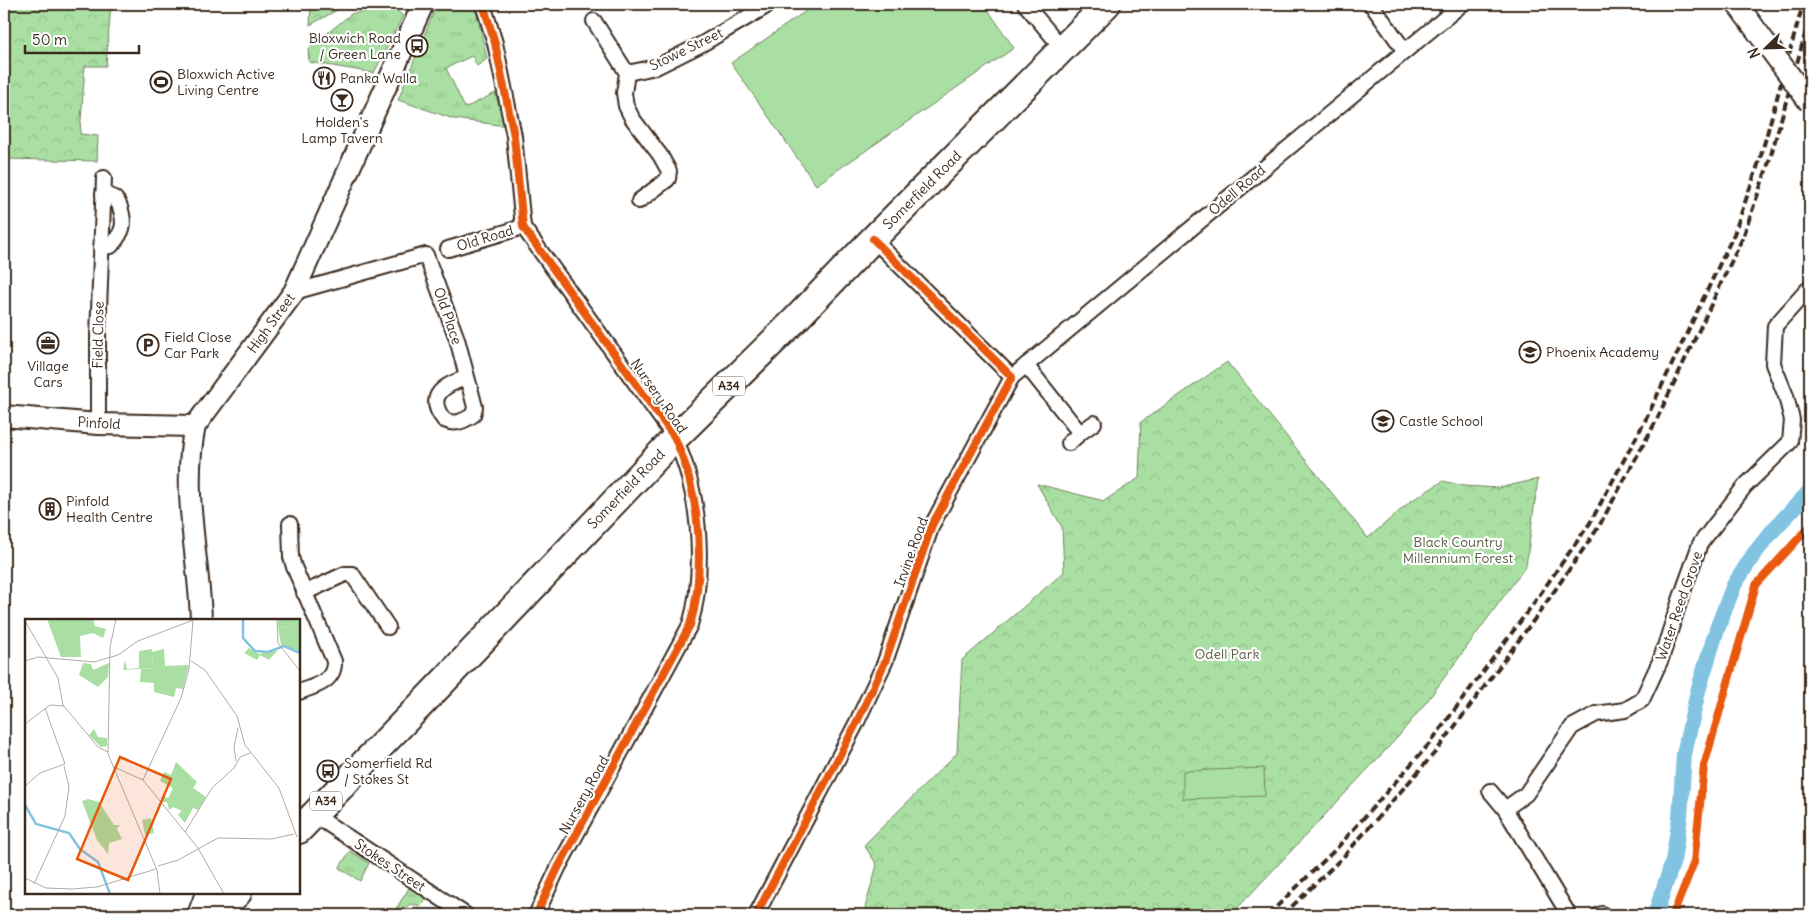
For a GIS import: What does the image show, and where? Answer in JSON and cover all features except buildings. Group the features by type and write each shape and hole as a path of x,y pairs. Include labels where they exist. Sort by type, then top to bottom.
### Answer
{"highway":[{"name":"Somerfield Road","path":"306,822 441,684 675,438 794,321 1107,4"},
{"path":"215,915 237,894"}],"main road":[{"name":"High Street","path":"201,619 188,481 190,448 194,426 294,292 423,4"},
{"path":"1737,4 1810,103"},
{"name":"Pinfold","path":"4,416 98,424 194,426"},
{"path":"198,915 206,894"}],"street":[{"path":"483,4 495,43 514,136 523,227"},
{"name":"Stowe Street","path":"627,73 656,67 702,44 770,4"},
{"path":"1025,4 1063,49"},
{"path":"1370,4 1405,51"},
{"name":"Odell Road","path":"1012,377 1462,4"},
{"path":"594,21 627,73 624,93 626,106 632,118 660,155 669,171 668,179 639,201"},
{"name":"Field Close","path":"98,424 98,336 104,178"},
{"path":"101,247 111,246 120,236 125,220 118,200 103,194"},
{"name":"Old Road","path":"448,249 523,227"},
{"name":"Nursery Road","path":"523,227 675,438 689,477 698,527 696,606 690,626 558,868 536,915"},
{"path":"873,239 1012,377"},
{"name":"Old Place","path":"294,292 426,255 457,339 466,378"},
{"name":"Water Reed Grove","path":"1505,809 1526,794 1572,727 1596,714 1625,710 1642,700 1661,659 1700,544 1745,486 1790,442 1792,420 1786,396 1773,364 1776,326 1810,287"},
{"path":"1026,365 1080,433"},
{"name":"Irvine Road","path":"756,915 856,724 885,662 932,526 1012,377"},
{"path":"1069,443 1094,423"},
{"path":"290,524 292,557 304,593 334,660 334,667 328,679 300,692"},
{"path":"304,593 345,574 352,574 388,627"},
{"path":"1490,791 1505,809 1569,915"},
{"name":"Stokes Street","path":"306,822 466,915"}],"green space":[{"path":"4,4 111,4 106,66 85,66 80,134 98,136 97,161 4,159"},
{"path":"311,4 348,4 310,25"},
{"path":"437,4 471,4 477,14 487,59 477,66 472,56 446,68 465,108 495,93 506,126 454,119 398,100"},
{"path":"816,4 984,4 1014,48 816,185 731,63"},
{"path":"384,7 394,8 403,16 374,73 309,62 308,49 351,14"},
{"name":"Odell Park","path":"1227,362 1368,538 1411,501 1443,481 1464,486 1499,488 1538,479 1526,566 1428,700 1398,737 1231,915 863,915 877,865 864,845 957,753 962,660 1064,572 1062,527 1037,484 1104,501 1139,478 1141,422"},
{"path":"1264,768 1265,796 1183,799 1183,771"},
{"path":"350,851 369,863 360,881 339,868"},
{"path":"409,888 428,899 421,906 410,904 402,911 399,909 392,915"}],"waterway":[{"path":"1655,915 1673,861 1680,817 1684,754 1698,691 1717,629 1734,585 1754,554 1775,528 1810,491"}],"railway":[{"path":"1268,915 1336,849 1430,743 1531,607 1590,523 1646,419 1734,234 1760,159 1803,4"},
{"path":"1283,915 1344,856 1438,749 1539,613 1598,528 1655,423 1743,237 1769,162 1810,17"}],"cycle path":[{"path":"483,4 495,43 514,136 523,227 675,438 688,473 698,532 699,571 690,625 558,868 536,915"},
{"path":"756,915 856,724 885,662 932,525 1012,377 873,239"},
{"path":"1673,915 1694,862 1704,766 1756,585 1810,526"}],"place":[{"name":"Bloxwich Road / Green Lane","path":"417,46"},
{"name":"Panka Walla","path":"324,78"},
{"name":"Bloxwich Active Living Centre","path":"161,82"},
{"name":"Holden's Lamp Tavern","path":"342,100"},
{"name":"Village Cars","path":"48,343"},
{"name":"Field Close Car Park","path":"148,345"},
{"name":"Phoenix Academy","path":"1530,352"},
{"name":"Castle School","path":"1383,421"},
{"name":"Pinfold Health Centre","path":"50,509"},
{"name":"Somerfield Rd / Stokes St","path":"328,771"}],"park label":[{"name":"Black Country Millennium Forest","path":"1458,550"}]}
